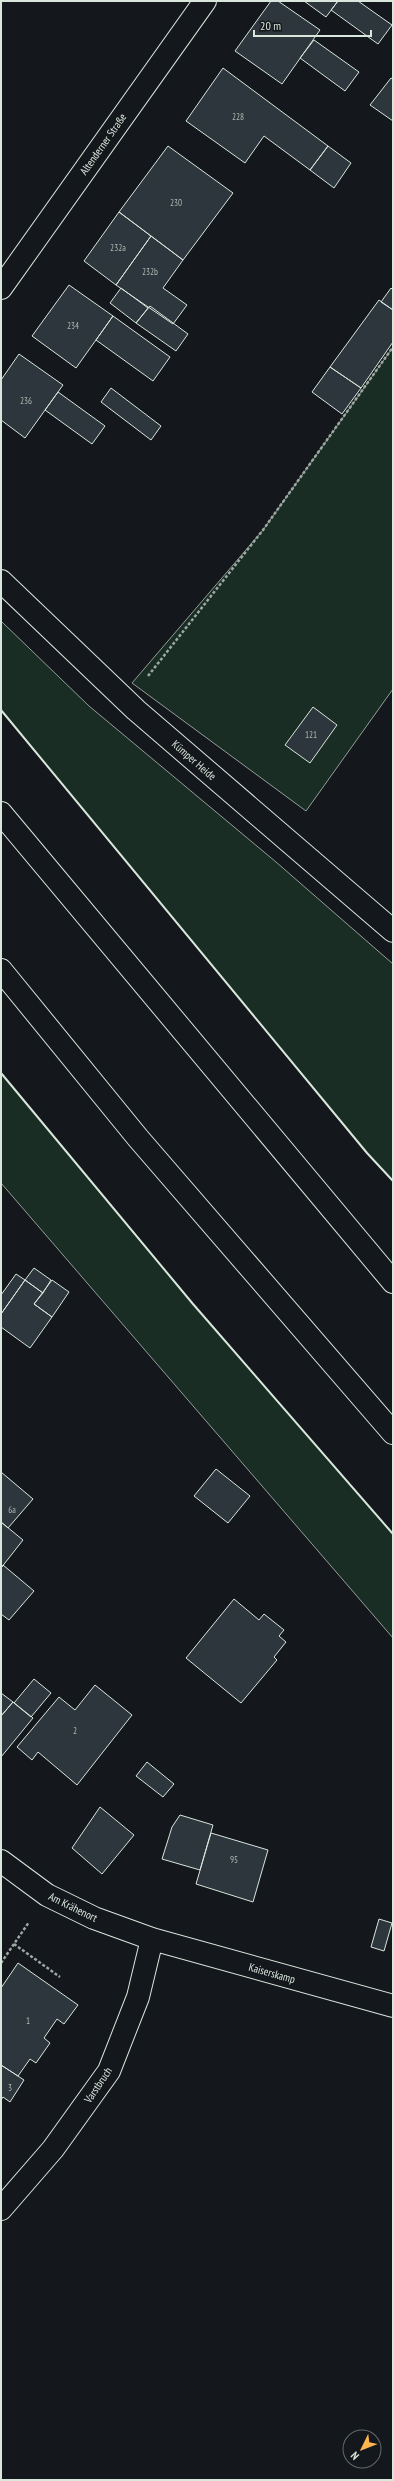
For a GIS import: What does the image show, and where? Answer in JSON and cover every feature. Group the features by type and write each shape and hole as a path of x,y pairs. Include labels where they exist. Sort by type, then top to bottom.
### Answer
{"main road":[{"name":"Altenderner Straße","path":"1,288 205,1"},
{"name":"Kümper Heide","path":"1,581 127,702 393,931"},
{"path":"1,813 393,1282"},
{"path":"1,970 143,1144 393,1433"},
{"name":"Am Krähenort","path":"1,1861 48,1895 94,1918 152,1939"},
{"name":"Kaiserskamp","path":"152,1939 393,2006"},
{"name":"Varstbruch","path":"1,2210 53,2149 109,2071 138,1997 152,1939"}],"path":[{"path":"127,702 263,530 393,347"},
{"path":"1,1963 48,1895"},
{"path":"14,1944 60,1977"}],"green space":[{"path":"393,347 393,689 306,811 132,683 263,530"},
{"path":"1,621 89,706 276,862 393,964 393,1181 367,1153 1,710"},
{"path":"1,1073 193,1304 393,1534 393,1638 1,1183"}],"building":[{"path":"271,1 278,1 320,30 282,84 235,51"},
{"path":"304,1 338,1 326,17"},
{"path":"338,1 358,1 392,25 378,44 331,10"},
{"path":"314,40 359,72 345,91 300,58"},
{"path":"223,68 328,146 310,170 264,136 245,163 186,121"},
{"path":"391,78 393,79 393,121 370,105"},
{"path":"168,146 233,193 183,260 119,212"},
{"path":"328,146 351,163 334,188 310,170"},
{"path":"119,212 151,236 116,285 84,261"},
{"path":"151,236 183,260 163,288 187,305 173,324 116,285"},
{"path":"69,285 113,316 76,368 32,336"},
{"path":"121,288 148,308 136,323 110,303"},
{"path":"391,288 393,290 393,310 381,302"},
{"path":"379,300 393,310 393,342 361,388 330,367"},
{"path":"150,306 188,334 176,351 136,323"},
{"path":"113,316 170,357 153,381 96,340"},
{"path":"19,354 63,385 25,438 1,420 1,380"},
{"path":"330,367 361,388 342,414 312,392"},
{"path":"111,388 161,426 151,440 101,402"},
{"path":"58,392 105,426 92,444 45,410"},
{"path":"313,707 337,725 310,763 285,745"},
{"path":"34,1268 51,1280 43,1293 25,1280"},
{"path":"16,1274 25,1280 1,1314 1,1295"},
{"path":"25,1280 43,1293 34,1304 52,1317 30,1348 1,1327 1,1314"},
{"path":"52,1280 69,1292 52,1317 34,1304"},
{"path":"216,1469 250,1496 228,1523 194,1496"},
{"path":"1,1472 33,1499 8,1528 1,1522"},
{"path":"1,1522 23,1540 1,1568"},
{"path":"3,1565 34,1591 9,1620 1,1614 1,1568"},
{"path":"234,1599 259,1620 264,1614 284,1630 279,1636 286,1642 274,1657 277,1660 241,1703 186,1658"},
{"path":"34,1679 51,1693 31,1717 14,1703"},
{"path":"95,1685 132,1715 77,1785 38,1752 32,1760 17,1747 59,1697 75,1710"},
{"path":"1,1693 13,1702 1,1716"},
{"path":"13,1702 33,1718 1,1757 1,1716"},
{"path":"147,1762 174,1784 163,1797 136,1776"},
{"path":"100,1807 134,1835 102,1874 72,1848"},
{"path":"180,1815 213,1825 200,1870 162,1859 172,1827"},
{"path":"211,1833 268,1850 253,1902 196,1884"},
{"path":"379,1919 392,1923 384,1951 371,1947"},
{"path":"18,1963 78,2005 64,2024 57,2019 44,2038 50,2043 36,2063 30,2059 18,2076 1,2065 1,1988"},
{"path":"1,2065 24,2080 10,2102 3,2097 1,2100"}],"wall":[{"path":"1,710 367,1153 393,1181"},
{"path":"1,1073 193,1304 393,1534"}]}
